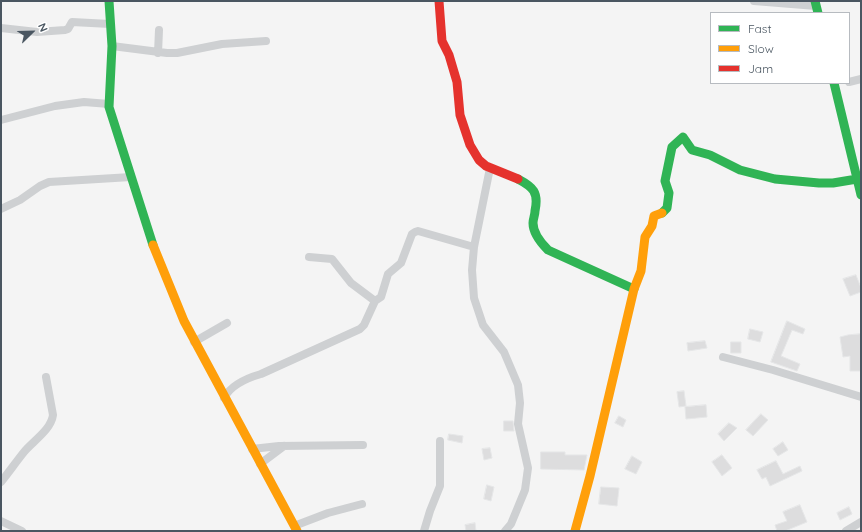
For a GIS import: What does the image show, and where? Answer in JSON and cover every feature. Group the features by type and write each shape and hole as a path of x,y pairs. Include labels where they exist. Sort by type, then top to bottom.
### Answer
{"street":[{"path":"109,1 112,46 109,104 112,118 152,242 194,342 295,529 328,513 362,504"},
{"path":"439,1 442,40 449,55 457,82 460,115 470,146 474,153 482,163 490,168 509,175 531,186 535,193 537,203 533,223 535,232 541,243 548,250 634,289"},
{"path":"754,1 817,7"},
{"path":"1,28 37,32 65,30 68,29 72,22 110,24"},
{"path":"158,53 159,30"},
{"path":"112,46 158,53 177,53 222,44 266,41"},
{"path":"850,82 861,79"},
{"path":"834,85 861,195"},
{"path":"1,120 55,106 84,102 109,104"},
{"path":"575,531 590,476 634,289 641,271 644,237 652,226 654,216 663,213 667,208 669,193 666,174 672,147 684,138 692,150 710,155 740,170 775,179 833,183 857,179"},
{"path":"490,168 474,247 472,270 474,298 476,307 487,331 504,352 518,385 520,393 518,424 527,459 528,478 525,490 511,524 505,531"},
{"path":"1,209 20,200 40,186 49,182 132,177"},
{"path":"224,398 233,388 250,377 261,374 356,331 364,325 375,301 381,297 388,274 401,263 414,232 418,231 474,247"},
{"path":"309,257 332,259 351,283 375,301"},
{"path":"194,342 227,322"},
{"path":"723,357 861,397"},
{"path":"1,482 25,451 48,427 52,420 53,415 46,377"},
{"path":"424,531 440,486 440,441"},
{"path":"252,449 272,446 363,445"},
{"path":"260,464 284,446"},
{"path":"1,521 22,531"},
{"path":"846,531 861,522"}],"building":[{"path":"856,275 861,292 850,296 843,279"},
{"path":"787,321 805,329 803,334 792,330 781,356 800,364 797,371 771,362"},
{"path":"750,329 763,332 760,342 748,339"},
{"path":"861,334 861,371 850,371 850,356 843,357 840,337"},
{"path":"705,341 707,348 688,351 687,343"},
{"path":"731,342 741,342 741,353 731,353"},
{"path":"684,391 686,406 679,407 677,392"},
{"path":"706,405 707,417 686,419 685,407"},
{"path":"761,414 768,420 753,436 746,430"},
{"path":"619,416 626,420 623,427 615,423"},
{"path":"504,421 513,421 514,431 504,431"},
{"path":"729,423 737,428 724,441 718,434"},
{"path":"449,434 463,436 462,443 448,440"},
{"path":"783,442 788,450 778,456 773,449"},
{"path":"490,448 492,458 484,460 482,449"},
{"path":"541,452 565,452 565,455 587,455 584,470 541,469"},
{"path":"722,455 732,468 722,476 712,462"},
{"path":"632,456 642,462 636,474 625,469"},
{"path":"776,461 783,474 800,466 802,471 770,486 766,477 762,479 757,470"},
{"path":"487,485 494,487 491,501 484,499"},
{"path":"601,487 619,488 617,506 599,504"},
{"path":"800,505 807,522 785,531 777,531 775,525 787,521 783,512"},
{"path":"849,507 852,514 840,520 837,513"},
{"path":"475,523 476,531 466,531 465,525"}],"traffic: fast":[{"path":"109,1 112,46 109,107 153,245"},
{"path":"815,1 818,12"},
{"path":"834,84 861,195"},
{"path":"662,213 667,208 669,193 665,181 672,147 683,137 692,150 710,155 740,170 775,179 819,183 833,183 857,179"},
{"path":"518,179 534,191 536,204 533,227 538,238 548,250 634,289"}],"traffic: slow":[{"path":"575,531 590,476 634,289 641,271 645,237 652,226 654,216 662,213"},
{"path":"153,245 184,321 297,531"}],"traffic: jam":[{"path":"439,1 442,41 449,55 457,82 460,115 470,145 479,160 486,166 518,179"}]}
